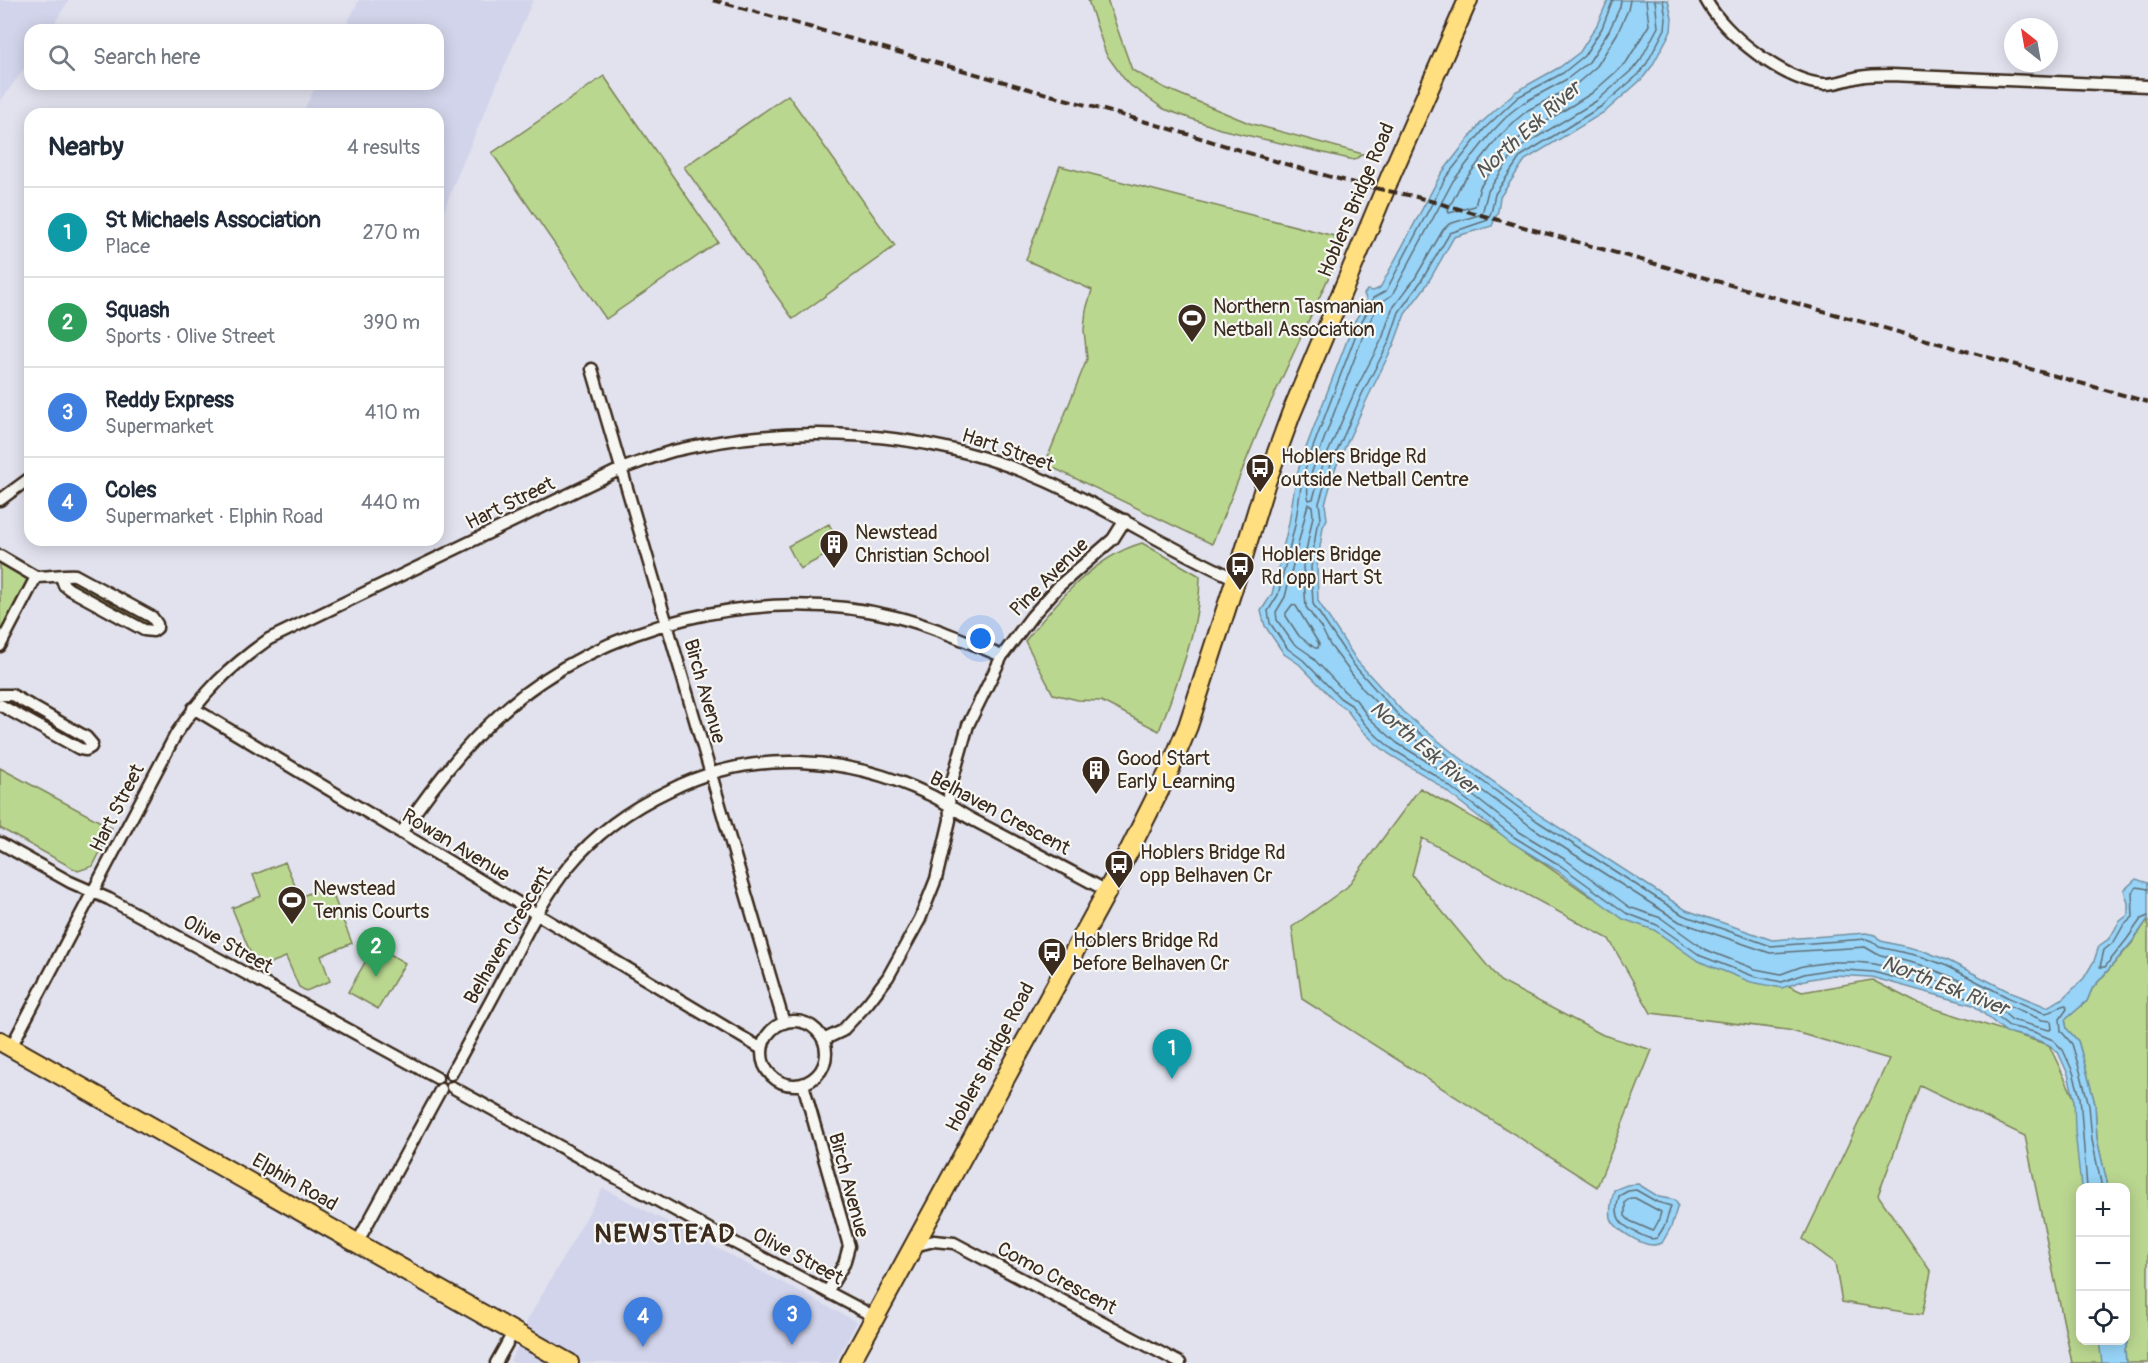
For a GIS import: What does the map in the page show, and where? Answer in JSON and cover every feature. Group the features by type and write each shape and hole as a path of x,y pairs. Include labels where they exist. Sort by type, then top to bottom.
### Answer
{"highway":[{"name":"Hoblers Bridge Road","path":"853,1362 875,1317 1156,798 1180,744 1236,579 1264,485 1291,414 1399,155 1468,0"},
{"name":"Elphin Road","path":"6,1044 569,1363"}],"street":[{"path":"1706,0 1728,29 1752,50 1786,73 1824,85 1862,76 1891,75 2147,86"},
{"name":"Birch Avenue","path":"592,369 784,1023"},
{"name":"Hart Street","path":"6,1044 92,892 176,734 193,708 215,682 269,639 621,469 671,452 727,441 783,434 841,434 897,438 982,457 1030,474 1125,520 1236,579"},
{"path":"0,500 24,482"},
{"name":"Pine Avenue","path":"823,1040 842,1030 854,1019 888,977 921,919 936,879 950,820 949,792 968,725 1002,656 1032,616 1059,586 1113,539 1125,520"},
{"path":"0,556 36,578 75,575 152,617 157,628 153,632 144,630 69,589 64,585 61,577"},
{"path":"0,646 36,578"},
{"path":"401,833 449,766 502,712 539,684 576,662 623,639 667,624 712,613 753,607 798,606 849,609 895,617 939,630 1002,656"},
{"path":"0,695 12,695 86,737 92,744 91,747 86,750 80,749 0,705"},
{"name":"Rowan Avenue","path":"193,708 762,1049"},
{"name":"Belhaven Crescent","path":"443,1085 443,1072 451,1074 536,915 571,864 589,844 614,823 658,795 682,783 710,774 759,764 802,762 852,767 929,794 1107,891"},
{"name":"Olive Street","path":"0,843 109,899 443,1085 875,1317"},
{"path":"784,1023 802,1023 818,1033 823,1040 825,1061 813,1079 803,1084 782,1083 773,1078 762,1059 762,1049 770,1033 784,1023"},
{"name":"Birch Avenue","path":"803,1084 849,1246 844,1264 827,1292"},
{"path":"357,1243 443,1085"},
{"name":"Como Crescent","path":"914,1246 934,1241 954,1243 1180,1363"},
{"path":"496,1363 514,1331"}],"shaded area":[{"path":"0,0 69,0 54,24 24,24 24,68 0,102"},
{"path":"359,0 533,0 444,211 444,108 305,108 314,90 444,90 444,24 347,24"},
{"path":"603,1188 857,1322 835,1363 514,1363 510,1361 519,1345 528,1319"}],"green space":[{"path":"1088,0 1107,0 1132,70 1165,88 1249,123 1363,154 1354,160 1220,129 1164,109 1127,83 1106,54"},
{"path":"604,76 718,242 606,319 492,153"},
{"path":"788,95 895,246 793,319 684,167"},
{"name":"Northern Tasmanian Netball Association","path":"1060,166 1334,236 1344,244 1264,417 1212,544 1045,464 1087,359 1084,330 1086,310 1092,290 1026,260"},
{"path":"829,524 841,547 800,569 788,546"},
{"path":"1142,543 1200,576 1192,635 1159,731 1101,701 1078,700 1053,694 1025,641 1063,597 1092,570 1107,559"},
{"path":"0,560 26,575 28,584 0,634"},
{"path":"70,577 150,620 151,623 145,625 69,583"},
{"path":"6,697 84,742 80,743 2,700"},
{"path":"0,768 112,828 93,866 78,871 0,828"},
{"path":"1420,788 1498,832 1590,896 1802,992 1872,980 1917,1003 2049,1045 2074,1098 2084,1183 2076,1183 2076,1345 2101,1345 2103,1363 2072,1363 2025,1136 1920,1085 1878,1195 1931,1272 1922,1315 1842,1302 1835,1263 1803,1239 1889,1059 1788,1030 1651,1013 1609,939 1422,838 1412,875 1500,981 1603,1035 1652,1050 1597,1187 1302,999 1292,927 1347,887"},
{"name":"Newstead Tennis Courts","path":"285,862 300,897 329,885 352,943 321,956 330,981 306,991 299,987 286,957 263,966 253,959 232,908 261,896 253,875"},
{"path":"2148,919 2148,1363 2126,1363 2125,1351 2126,1345 2130,1345 2130,1183 2107,1183 2097,1139 2095,1104 2086,1069 2078,1041 2067,1029 2065,1020 2087,1001 2092,989 2132,943"},
{"path":"375,945 405,963 378,1009 348,992"}],"water":[{"name":"North Esk River","path":"1608,0 1668,0 1672,18 1671,31 1652,66 1642,79 1606,111 1525,160 1500,197 1492,226 1454,237 1426,286 1405,314 1394,344 1335,469 1325,504 1327,519 1323,527 1317,567 1318,601 1357,661 1403,712 1452,752 1541,816 1686,910 1772,940 1866,933 1875,935 1881,941 1924,951 1949,961 2012,993 2047,1007 2064,998 2084,978 2094,961 2099,946 2110,938 2119,922 2128,915 2128,903 2124,890 2136,879 2148,883 2148,919 2132,942 2092,989 2087,1001 2065,1020 2067,1029 2078,1041 2086,1069 2095,1104 2097,1139 2107,1183 2081,1183 2074,1098 2068,1074 2058,1052 2049,1045 2006,1032 1973,1005 1871,977 1833,975 1805,980 1782,988 1751,982 1698,961 1654,930 1623,919 1558,871 1511,842 1432,780 1389,754 1359,727 1347,710 1336,702 1299,664 1284,654 1265,626 1261,611 1272,594 1301,461 1354,322 1367,301 1364,294 1367,290 1373,291 1380,288 1441,174 1480,124 1515,92 1560,67 1580,52 1597,25"},
{"path":"1638,1184 1659,1197 1675,1200 1678,1205 1671,1227 1662,1243 1653,1245 1635,1239 1617,1227 1611,1218 1614,1190"},
{"path":"2100,1345 2126,1345 2126,1363 2102,1363"}],"railway":[{"path":"713,0 1150,123 1313,172 1413,196 2148,402"}],"place":[{"name":"Northern Tasmanian Netball Association","path":"1192,344"},
{"name":"Hoblers Bridge Rd outside Netball Centre","path":"1260,494"},
{"name":"Newstead Christian School","path":"834,570"},
{"name":"Hoblers Bridge Rd opp Hart St","path":"1240,592"},
{"name":"Good Start Early Learning","path":"1096,796"},
{"name":"Hoblers Bridge Rd opp Belhaven Cr","path":"1119,890"},
{"name":"Newstead Tennis Courts","path":"292,926"},
{"name":"Squash","path":"376,977"},
{"name":"Hoblers Bridge Rd before Belhaven Cr","path":"1052,978"},
{"name":"St Michaels Association","path":"1172,1079"},
{"name":"Reddy Express","path":"792,1345"},
{"name":"Coles","path":"643,1347"}],"district":[{"name":"NEWSTEAD","path":"665,1234"}]}
